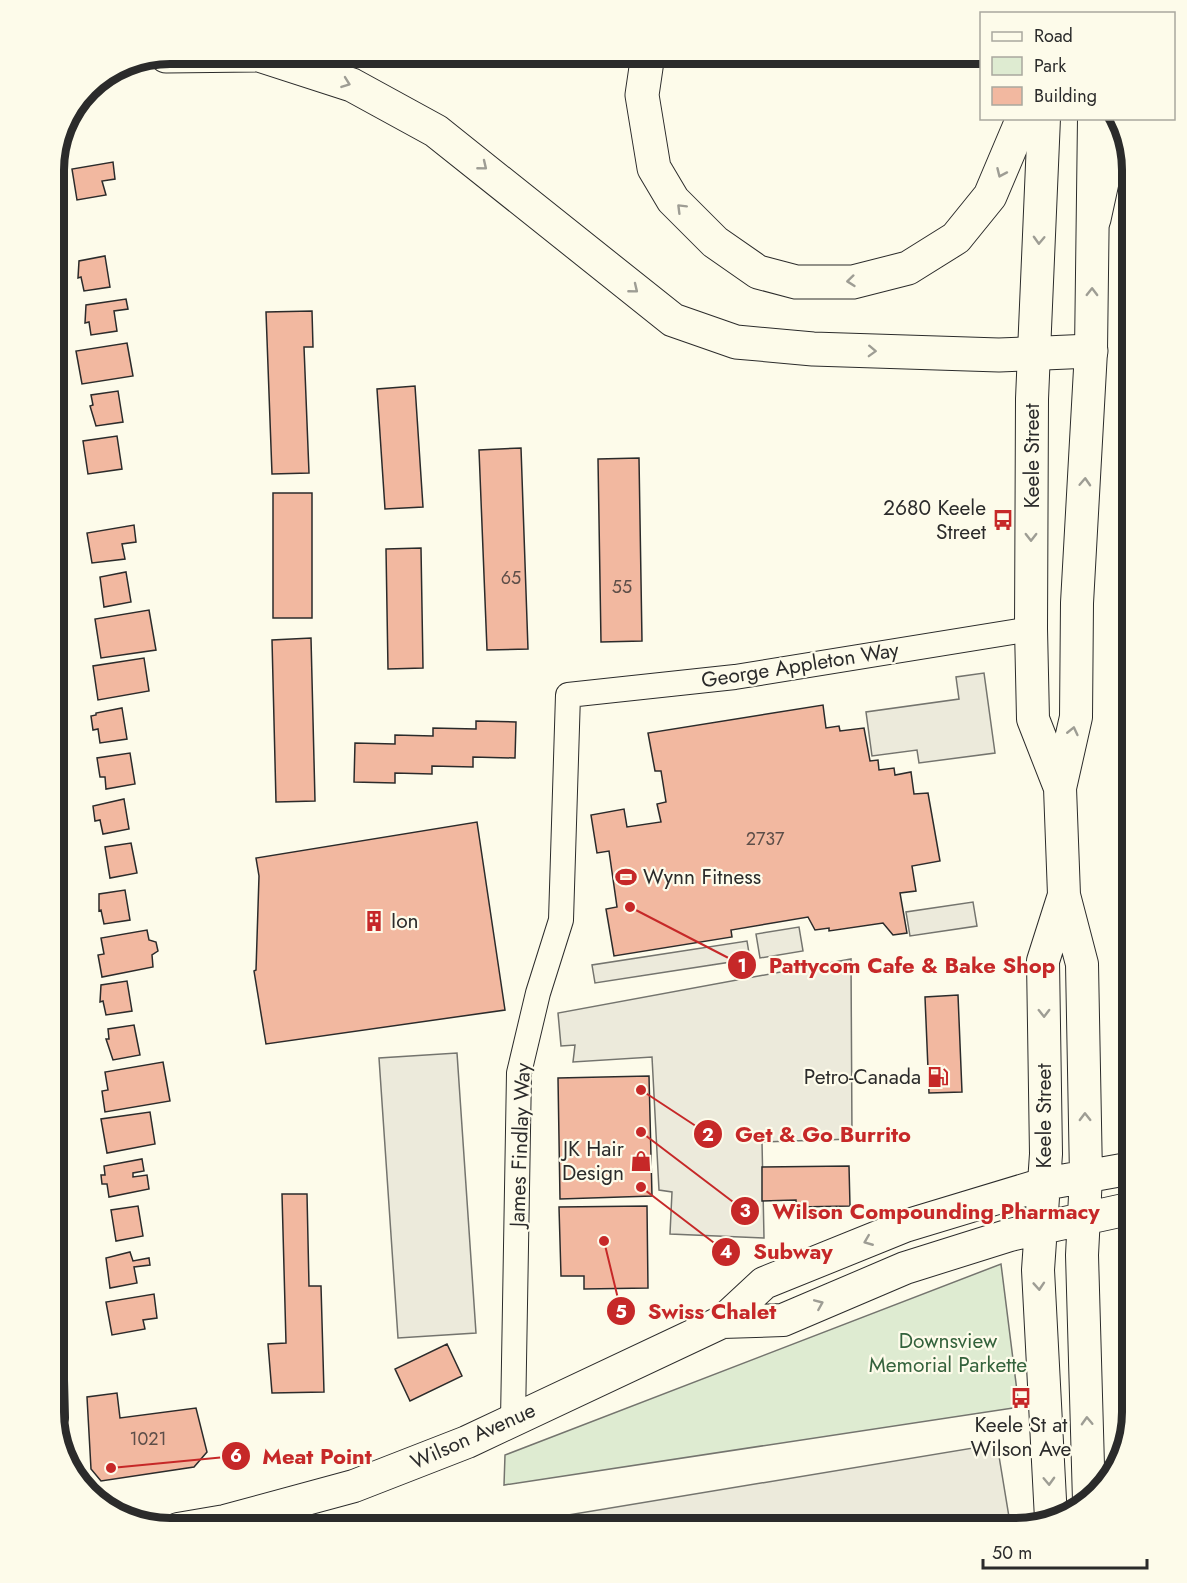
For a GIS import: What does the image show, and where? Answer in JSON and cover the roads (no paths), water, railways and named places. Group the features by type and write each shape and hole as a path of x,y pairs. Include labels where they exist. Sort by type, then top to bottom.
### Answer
{"highway":[{"path":"287,64 352,85 436,130 673,320 736,342 832,350 999,355 1091,351"},
{"path":"646,65 642,95 654,168 673,200 715,242 758,272 796,282 853,282 908,268 956,238 990,196 1022,120"},
{"path":"1094,219 1114,128"}],"main road":[{"name":"Keele Street","path":"1044,120 1032,399 1031,629 1034,719 1060,789"},
{"name":"Keele Street","path":"1089,1489 1082,1255 1086,1176 1082,964 1064,895 1060,789 1076,717 1077,603 1091,351 1094,120"},
{"name":"Keele Street","path":"1051,1513 1038,1270 1046,1154 1043,961 1064,895"},
{"name":"Wilson Avenue","path":"236,1518 354,1486 467,1442 722,1322 764,1283 905,1226 1044,1184 1122,1170"},
{"name":"Wilson Avenue","path":"722,1322 783,1320 905,1268 1040,1228 1122,1210"}],"street":[{"name":"George Appleton Way","path":"568,695 735,677 1031,629"},
{"name":"James Findlay Way","path":"513,1420 519,1073 538,993 561,920 568,695"}],"place":[{"name":"2680 Keele Street","path":"1003,520"},
{"name":"Wynn Fitness","path":"626,877"},
{"name":"Pattycom Cafe & Bake Shop","path":"630,907"},
{"name":"Ion","path":"374,921"},
{"name":"Petro-Canada","path":"938,1077"},
{"name":"Get & Go Burrito","path":"641,1090"},
{"name":"Wilson Compounding Pharmacy","path":"641,1132"},
{"name":"JK Hair Design","path":"641,1161"},
{"name":"Subway","path":"641,1187"},
{"name":"Swiss Chalet","path":"604,1241"},
{"name":"Keele St at Wilson Ave","path":"1021,1398"},
{"name":"Meat Point","path":"111,1468"}],"park label":[{"name":"Downsview Memorial Parkette","path":"948,1353"}]}
